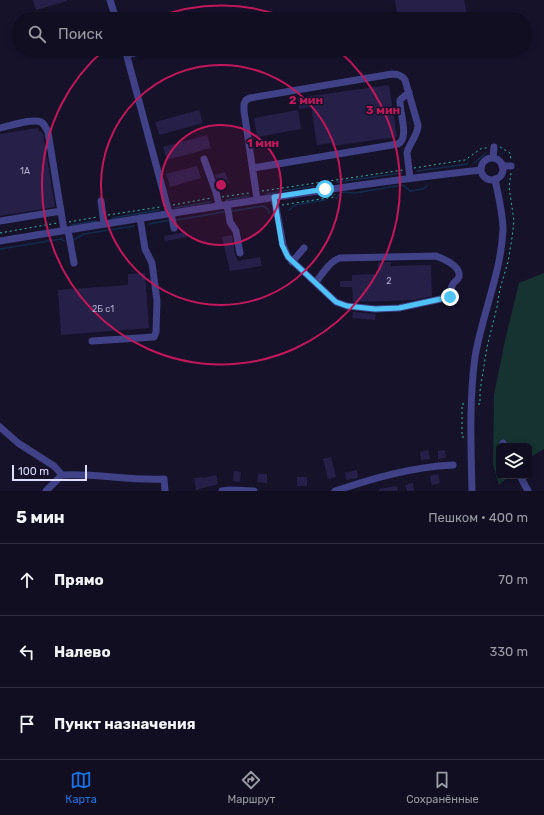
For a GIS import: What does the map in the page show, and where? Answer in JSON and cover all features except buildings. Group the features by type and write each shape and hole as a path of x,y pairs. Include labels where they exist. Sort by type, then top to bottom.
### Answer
{"street":[{"path":"113,0 115,12"},
{"path":"127,56 174,228"},
{"path":"257,196 244,104 248,99 392,74 397,74 404,77 418,128 418,131 408,149 410,178"},
{"path":"253,168 398,144 404,136 400,100 409,92"},
{"path":"0,128 34,121 40,122 45,126 48,132 63,223 74,263"},
{"path":"492,158 494,147"},
{"path":"492,158 499,160 502,166 502,174 494,179 484,176 481,170 485,160 492,158"},
{"path":"204,159 218,201"},
{"path":"502,166 512,166"},
{"path":"0,241 140,218 169,210 218,201 227,204 257,196 274,197 410,178 481,170"},
{"path":"472,491 471,404 474,369 479,338 500,255 502,238 502,222 494,179"},
{"path":"274,197 282,245 288,257 336,302 347,306 375,309 399,308 450,297 452,284 458,279 459,275 456,268 444,259 436,256 340,258 336,259 316,282"},
{"path":"101,201 104,224"},
{"path":"227,204 230,222 236,231 240,253"},
{"path":"0,221 61,211"},
{"path":"92,341 154,337 156,332 157,300 152,263 145,249 140,218"},
{"path":"292,262 304,248"},
{"path":"0,428 18,443 54,466 62,475"},
{"path":"335,491 374,478 429,466 453,465"},
{"path":"46,491 62,475 75,474 145,480 164,479 165,491"},
{"path":"522,479 528,491"},
{"path":"222,491 254,491"}],"path":[{"path":"0,233 103,216 169,210 257,196 327,182 465,160 482,148 501,147 510,153 512,166 509,187 514,221 508,262 500,289 487,347 480,391 480,404 474,404"}],"green space":[{"path":"544,273 544,449 532,456 532,443 496,443 496,475 493,465 494,395 505,340 519,283"},
{"path":"497,479 506,479 499,485"}],"waterway":[{"path":"474,163 486,153"},
{"path":"417,171 468,164"},
{"path":"337,182 402,173"},
{"path":"336,199 341,192 355,193 403,185 410,191 423,189 427,186"},
{"path":"265,194 314,186"},
{"path":"226,200 249,196"},
{"path":"289,210 295,205 325,200"},
{"path":"174,208 210,202"},
{"path":"232,211 263,206 268,209 269,213"},
{"path":"112,218 159,210"},
{"path":"176,220 224,212"},
{"path":"149,224 170,220"},
{"path":"71,225 96,221"},
{"path":"73,240 84,234 134,226"},
{"path":"0,249 61,239 64,241"}],"route":[{"path":"325,189 274,197 282,245 288,257 336,302 347,306 375,309 399,308 450,297"}]}
